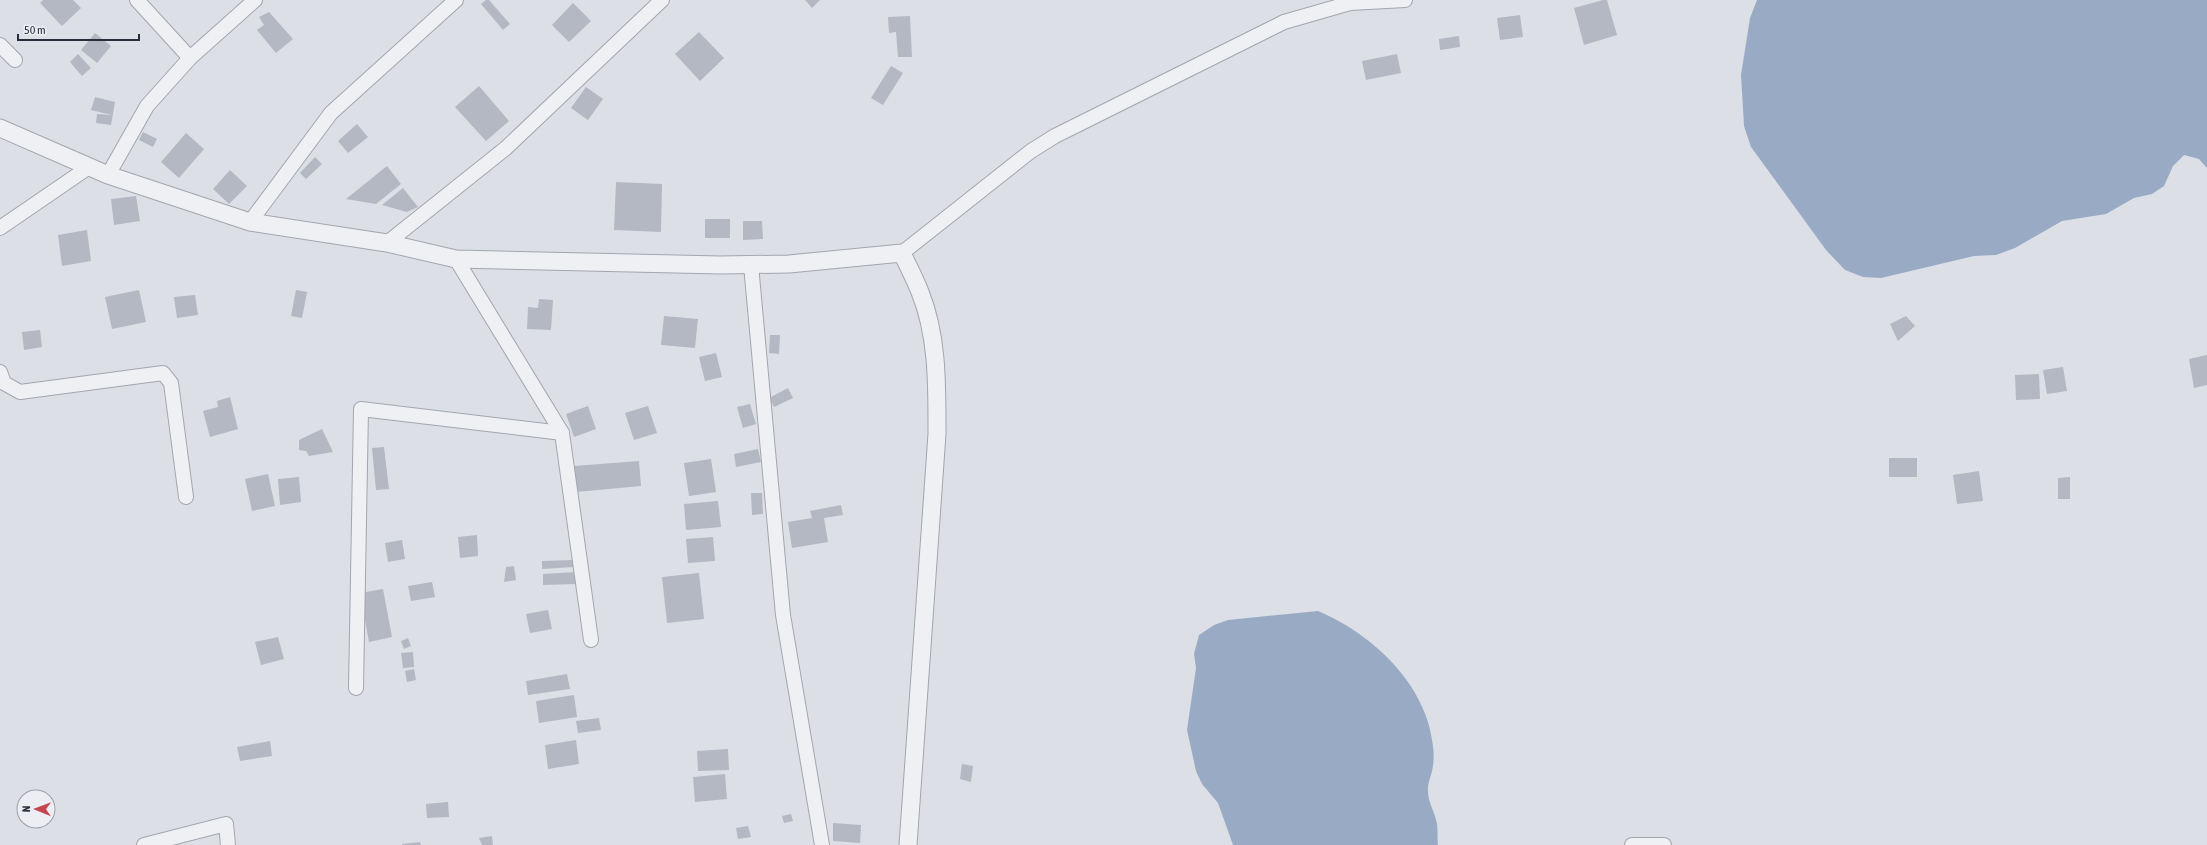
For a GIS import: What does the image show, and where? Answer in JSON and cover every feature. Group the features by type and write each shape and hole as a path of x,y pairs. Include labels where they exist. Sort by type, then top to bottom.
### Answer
{"street":[{"path":"137,0 190,58"},
{"path":"108,175 147,106 190,58 255,0"},
{"path":"250,222 331,113 456,0"},
{"path":"387,243 506,148 662,0"},
{"path":"0,128 108,175 250,222 387,243 456,259 751,265 789,264 902,253 1031,151 1055,136 1284,22 1350,3 1405,0"},
{"path":"0,45 15,60"},
{"path":"0,228 89,167"},
{"path":"902,253 921,292 931,328 937,398 937,434 922,664 908,845"},
{"path":"456,259 562,433 591,640"},
{"path":"751,265 783,615 822,845"},
{"path":"0,372 4,383 20,392 163,373 171,383 186,497"},
{"path":"356,688 361,408 562,433"},
{"path":"144,845 226,824 228,845"},
{"path":"1632,845 1664,845"}],"water":[{"path":"1757,0 2207,0 2207,168 2199,159 2184,155 2173,166 2164,186 2152,194 2134,198 2106,214 2062,221 2015,248 1996,255 1974,256 1881,278 1863,277 1845,270 1826,250 1751,147 1744,126 1741,75 1750,18"},
{"path":"1318,611 1358,633 1377,648 1394,664 1420,702 1429,724 1433,746 1433,765 1428,784 1428,793 1437,824 1438,845 1233,845 1218,803 1202,784 1196,771 1187,730 1196,668 1194,654 1199,635 1214,625 1228,620"}],"building":[{"path":"43,0 73,0 81,8 62,26 40,3"},
{"path":"486,0 489,0 510,24 503,30 481,4"},
{"path":"805,0 820,0 812,8"},
{"path":"1607,0 1617,35 1584,45 1574,8"},
{"path":"573,3 591,21 569,42 552,25"},
{"path":"269,12 293,39 276,53 257,30 264,25 259,17"},
{"path":"1520,15 1523,37 1500,40 1497,18"},
{"path":"910,16 912,57 898,57 896,32 889,33 888,17"},
{"path":"699,32 724,58 700,81 675,54"},
{"path":"95,33 111,46 97,63 81,50"},
{"path":"1459,36 1460,47 1440,50 1439,39"},
{"path":"78,54 91,68 82,76 70,62"},
{"path":"1397,54 1401,73 1366,80 1362,61"},
{"path":"891,66 903,73 883,105 871,98"},
{"path":"479,86 509,121 486,141 455,107"},
{"path":"586,87 603,99 588,120 571,108"},
{"path":"95,97 115,102 111,125 96,123 97,114 112,115 91,110"},
{"path":"357,124 368,137 348,153 338,141"},
{"path":"143,132 157,139 153,147 139,140"},
{"path":"186,133 204,149 179,178 161,162"},
{"path":"315,157 322,164 306,179 300,173"},
{"path":"387,166 401,184 376,204 346,199"},
{"path":"230,170 247,186 229,204 213,189"},
{"path":"616,182 662,184 661,232 614,230"},
{"path":"403,188 418,207 407,212 382,205"},
{"path":"136,196 140,221 114,225 111,199"},
{"path":"705,219 730,219 730,238 705,238"},
{"path":"743,221 762,221 763,239 743,240"},
{"path":"87,230 91,261 62,266 58,235"},
{"path":"139,290 146,322 112,329 105,297"},
{"path":"296,290 307,292 302,318 291,316"},
{"path":"195,295 198,315 177,318 174,297"},
{"path":"539,299 553,300 551,330 527,329 528,307 538,308"},
{"path":"664,316 698,319 695,348 661,345"},
{"path":"1906,316 1915,326 1898,341 1890,324"},
{"path":"40,330 42,347 24,350 22,332"},
{"path":"770,335 780,335 779,354 769,353"},
{"path":"716,353 722,377 705,381 699,357"},
{"path":"2207,355 2207,385 2194,388 2189,359"},
{"path":"2063,367 2067,391 2047,394 2043,370"},
{"path":"2039,374 2040,399 2016,400 2015,375"},
{"path":"788,388 793,398 774,407 769,398"},
{"path":"230,397 238,429 210,437 203,411 218,407 217,401"},
{"path":"750,404 756,424 743,428 737,407"},
{"path":"588,406 596,429 574,437 566,414"},
{"path":"648,406 657,433 634,440 625,413"},
{"path":"322,429 333,452 309,456 306,451 299,450 299,440"},
{"path":"384,447 389,489 376,490 372,448"},
{"path":"758,449 761,462 736,467 734,454"},
{"path":"1889,458 1917,458 1917,477 1889,477"},
{"path":"711,459 716,492 689,496 684,463"},
{"path":"639,461 641,486 576,492 574,466"},
{"path":"1979,471 1983,501 1957,504 1953,475"},
{"path":"268,474 275,506 252,511 245,479"},
{"path":"299,477 301,502 280,505 278,479"},
{"path":"2070,477 2070,499 2058,499 2058,478"},
{"path":"751,493 762,493 763,514 752,515"},
{"path":"718,501 721,527 686,530 684,504"},
{"path":"841,505 843,515 824,518 828,542 792,548 788,522 812,518 810,511"},
{"path":"477,535 478,556 460,558 458,537"},
{"path":"713,537 715,561 688,563 686,539"},
{"path":"402,540 405,559 388,562 385,543"},
{"path":"573,560 574,567 542,569 542,561"},
{"path":"514,566 516,580 504,582 506,567"},
{"path":"576,572 576,584 543,585 543,574"},
{"path":"699,573 704,619 667,623 662,577"},
{"path":"432,582 435,597 411,601 408,586"},
{"path":"383,589 392,637 369,642 360,593"},
{"path":"548,610 552,629 530,633 526,614"},
{"path":"278,637 284,659 261,665 255,642"},
{"path":"408,638 411,646 404,649 401,641"},
{"path":"413,652 414,667 403,668 401,653"},
{"path":"414,669 416,680 407,682 405,671"},
{"path":"567,674 570,689 528,695 526,681"},
{"path":"574,695 577,717 539,723 536,701"},
{"path":"599,718 601,730 578,733 576,721"},
{"path":"576,740 579,764 548,769 545,745"},
{"path":"270,741 272,756 240,761 237,747"},
{"path":"728,749 729,770 698,771 697,751"},
{"path":"962,764 973,766 971,782 960,779"},
{"path":"725,774 727,799 695,802 693,777"},
{"path":"448,802 449,817 427,818 426,804"},
{"path":"791,814 793,821 784,823 782,816"},
{"path":"833,823 861,825 860,843 833,841"},
{"path":"748,826 751,837 738,839 736,828"},
{"path":"492,836 493,845 482,845 479,838"},
{"path":"420,842 421,845 402,845 402,844"}]}
